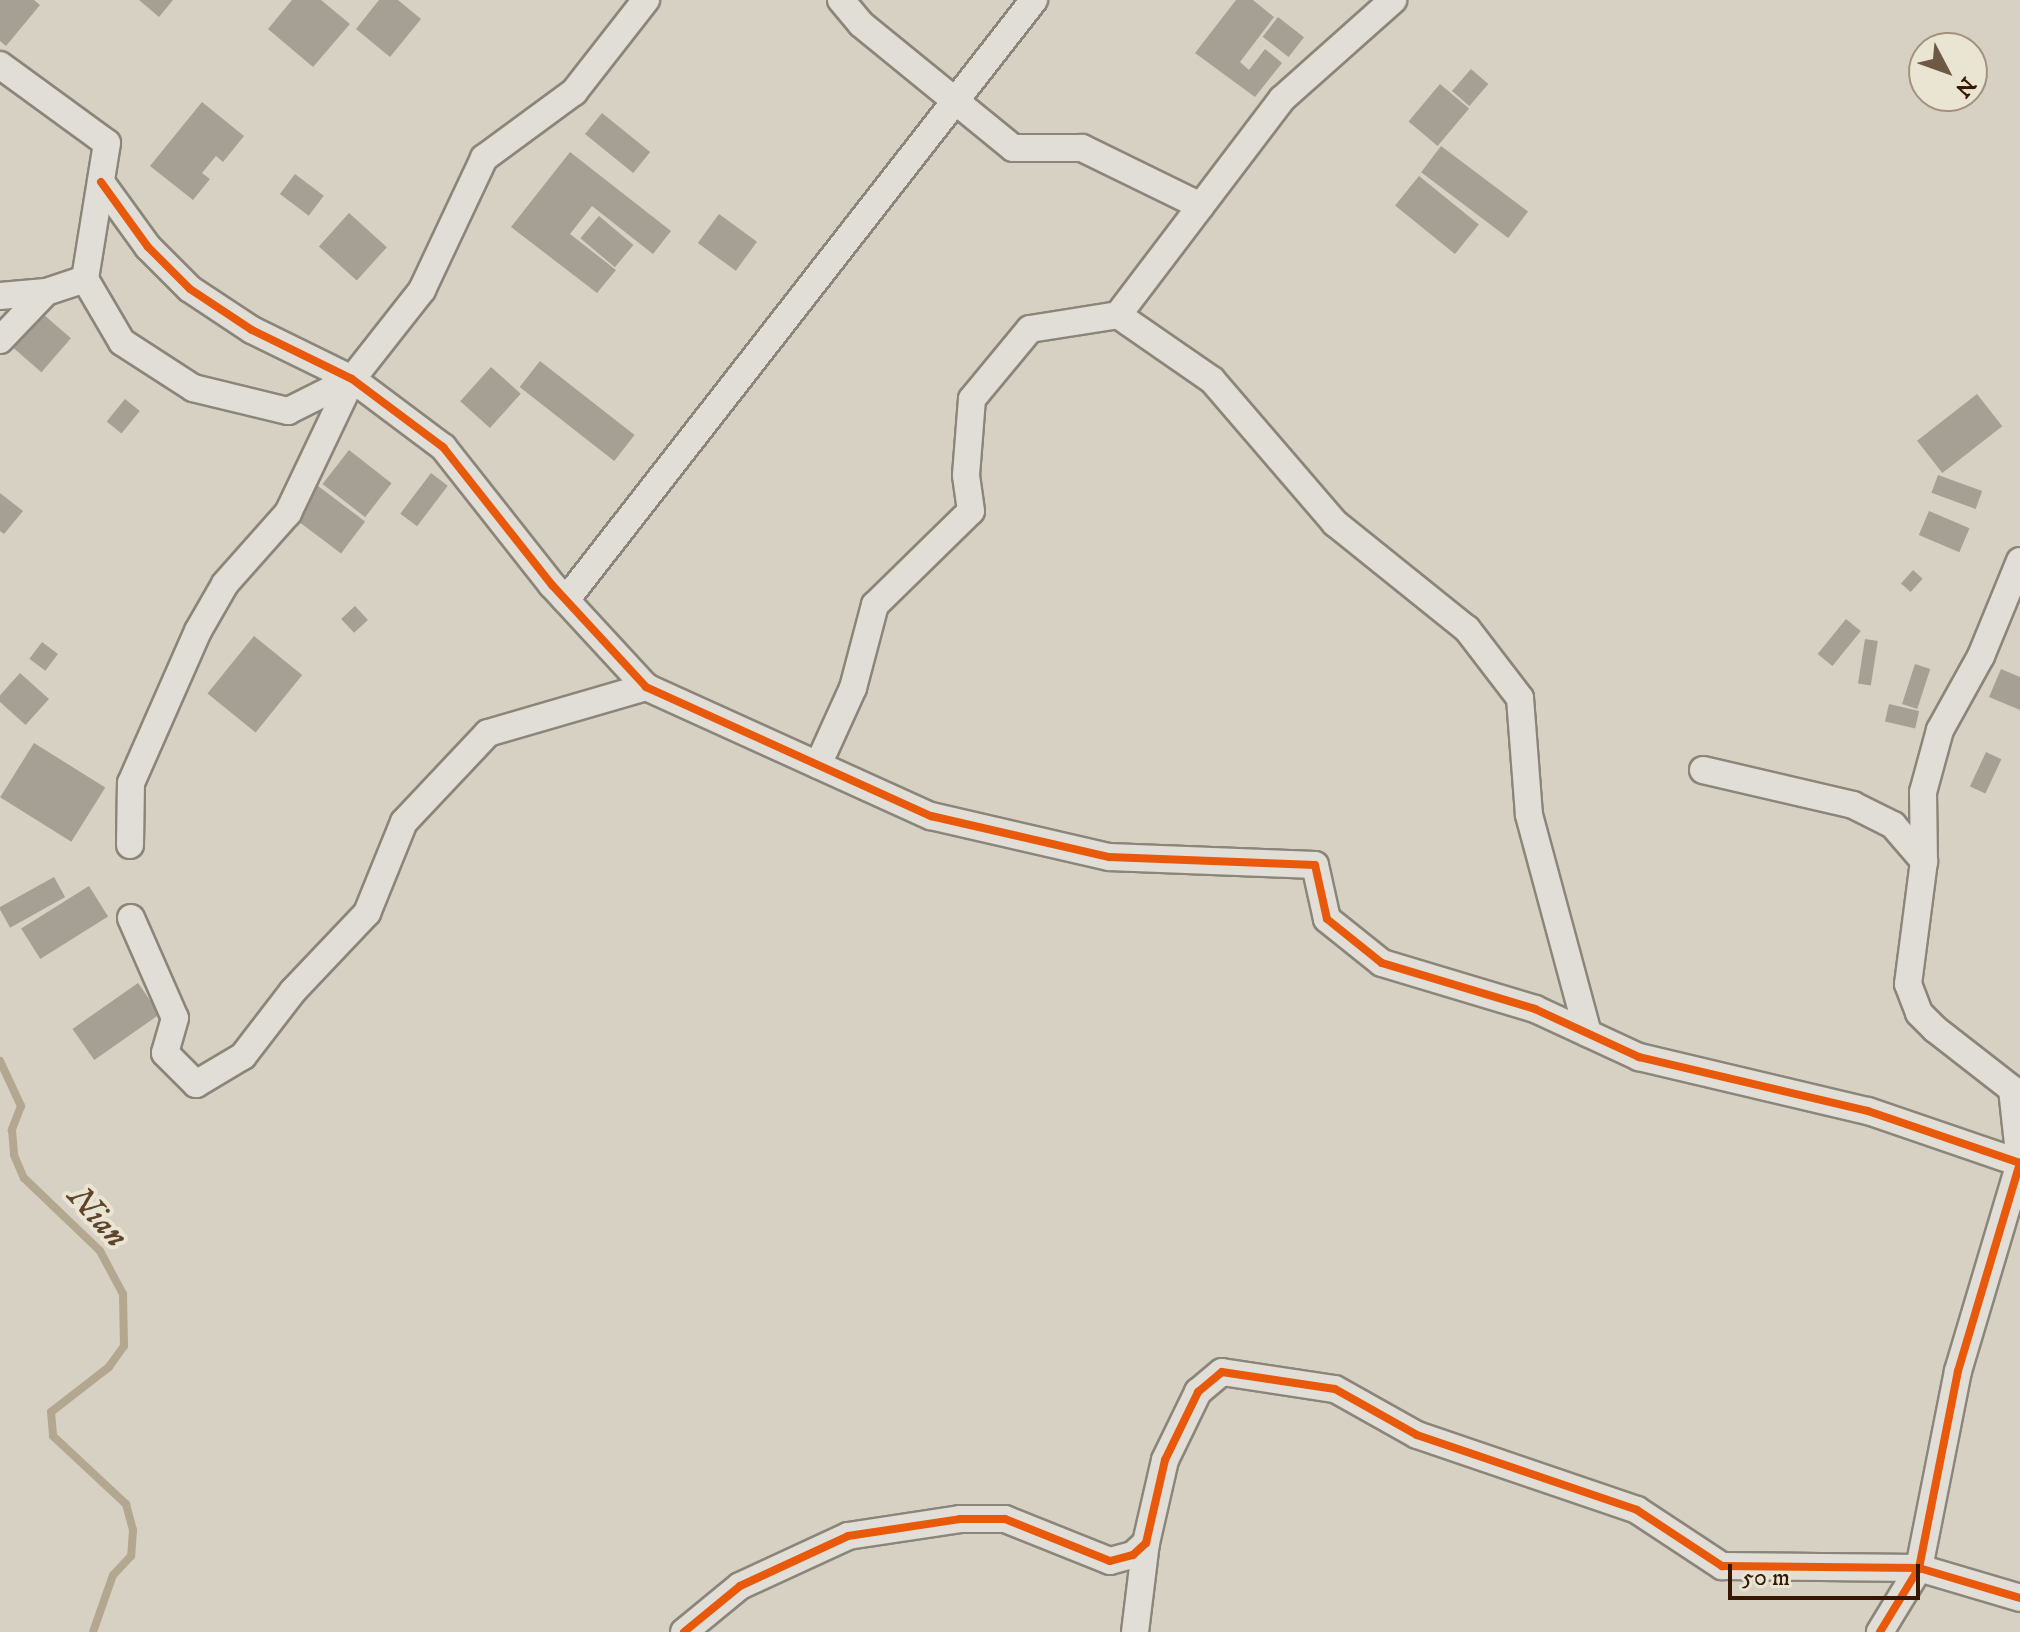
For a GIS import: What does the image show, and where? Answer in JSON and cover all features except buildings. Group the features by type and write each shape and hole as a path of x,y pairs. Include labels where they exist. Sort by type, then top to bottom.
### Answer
{"street":[{"path":"130,845 131,783 198,631 225,584 288,513 352,379 422,290 484,158 574,92 646,0"},
{"path":"841,0 861,24 1013,148 1082,148 1201,206"},
{"path":"566,600 957,103 1034,0"},
{"path":"818,765 853,688 875,605 971,511 966,475 972,399 1030,329 1118,315 1282,99 1393,0"},
{"path":"0,65 107,143 85,279 122,342 193,388 288,411 352,379"},
{"path":"101,182 148,247 190,289 252,330 352,379 443,447 566,600 646,687 931,816 1109,857 1315,865 1327,919 1382,963 1535,1009 1639,1057 1868,1111 2020,1163"},
{"path":"0,296 46,292 85,279"},
{"path":"0,340 46,292"},
{"path":"1118,315 1212,380 1335,523 1467,629 1520,698 1529,815 1588,1033"},
{"path":"1880,1632 1919,1568 1958,1371 2020,1163 2012,1089 1919,1013 1908,984 1924,861 1923,792 1940,730 1981,656 2020,561"},
{"path":"131,918 175,1018 165,1053 196,1084 243,1056 293,991 367,913 404,822 488,733 646,687"},
{"path":"1703,770 1853,805 1893,825 1924,861"},
{"path":"1135,1632 1146,1543 1165,1460 1198,1392 1222,1372 1335,1389 1417,1435 1637,1510 1722,1566 1919,1568 2020,1598"},
{"path":"684,1632 740,1586 848,1536 960,1519 1005,1519 1110,1561 1133,1555 1146,1543"}],"waterway":[{"name":"Nian","path":"0,1061 21,1106 12,1130 14,1155 24,1178 100,1251 123,1294 124,1346 109,1367 51,1412 53,1436 126,1504 133,1530 131,1556 113,1575 93,1632"}],"cycle path":[{"path":"101,182 148,247 190,289 252,330 352,379 443,447 552,585 646,687 931,816 1109,857 1315,865 1327,919 1382,963 1535,1009 1639,1057 1868,1111 2020,1163 1958,1371 1919,1568 1880,1632"},
{"path":"684,1632 740,1586 848,1536 960,1519 1005,1519 1110,1561 1133,1555 1146,1543 1165,1460 1198,1392 1222,1372 1335,1389 1417,1435 1637,1510 1722,1566 1919,1568 2020,1598"}]}
